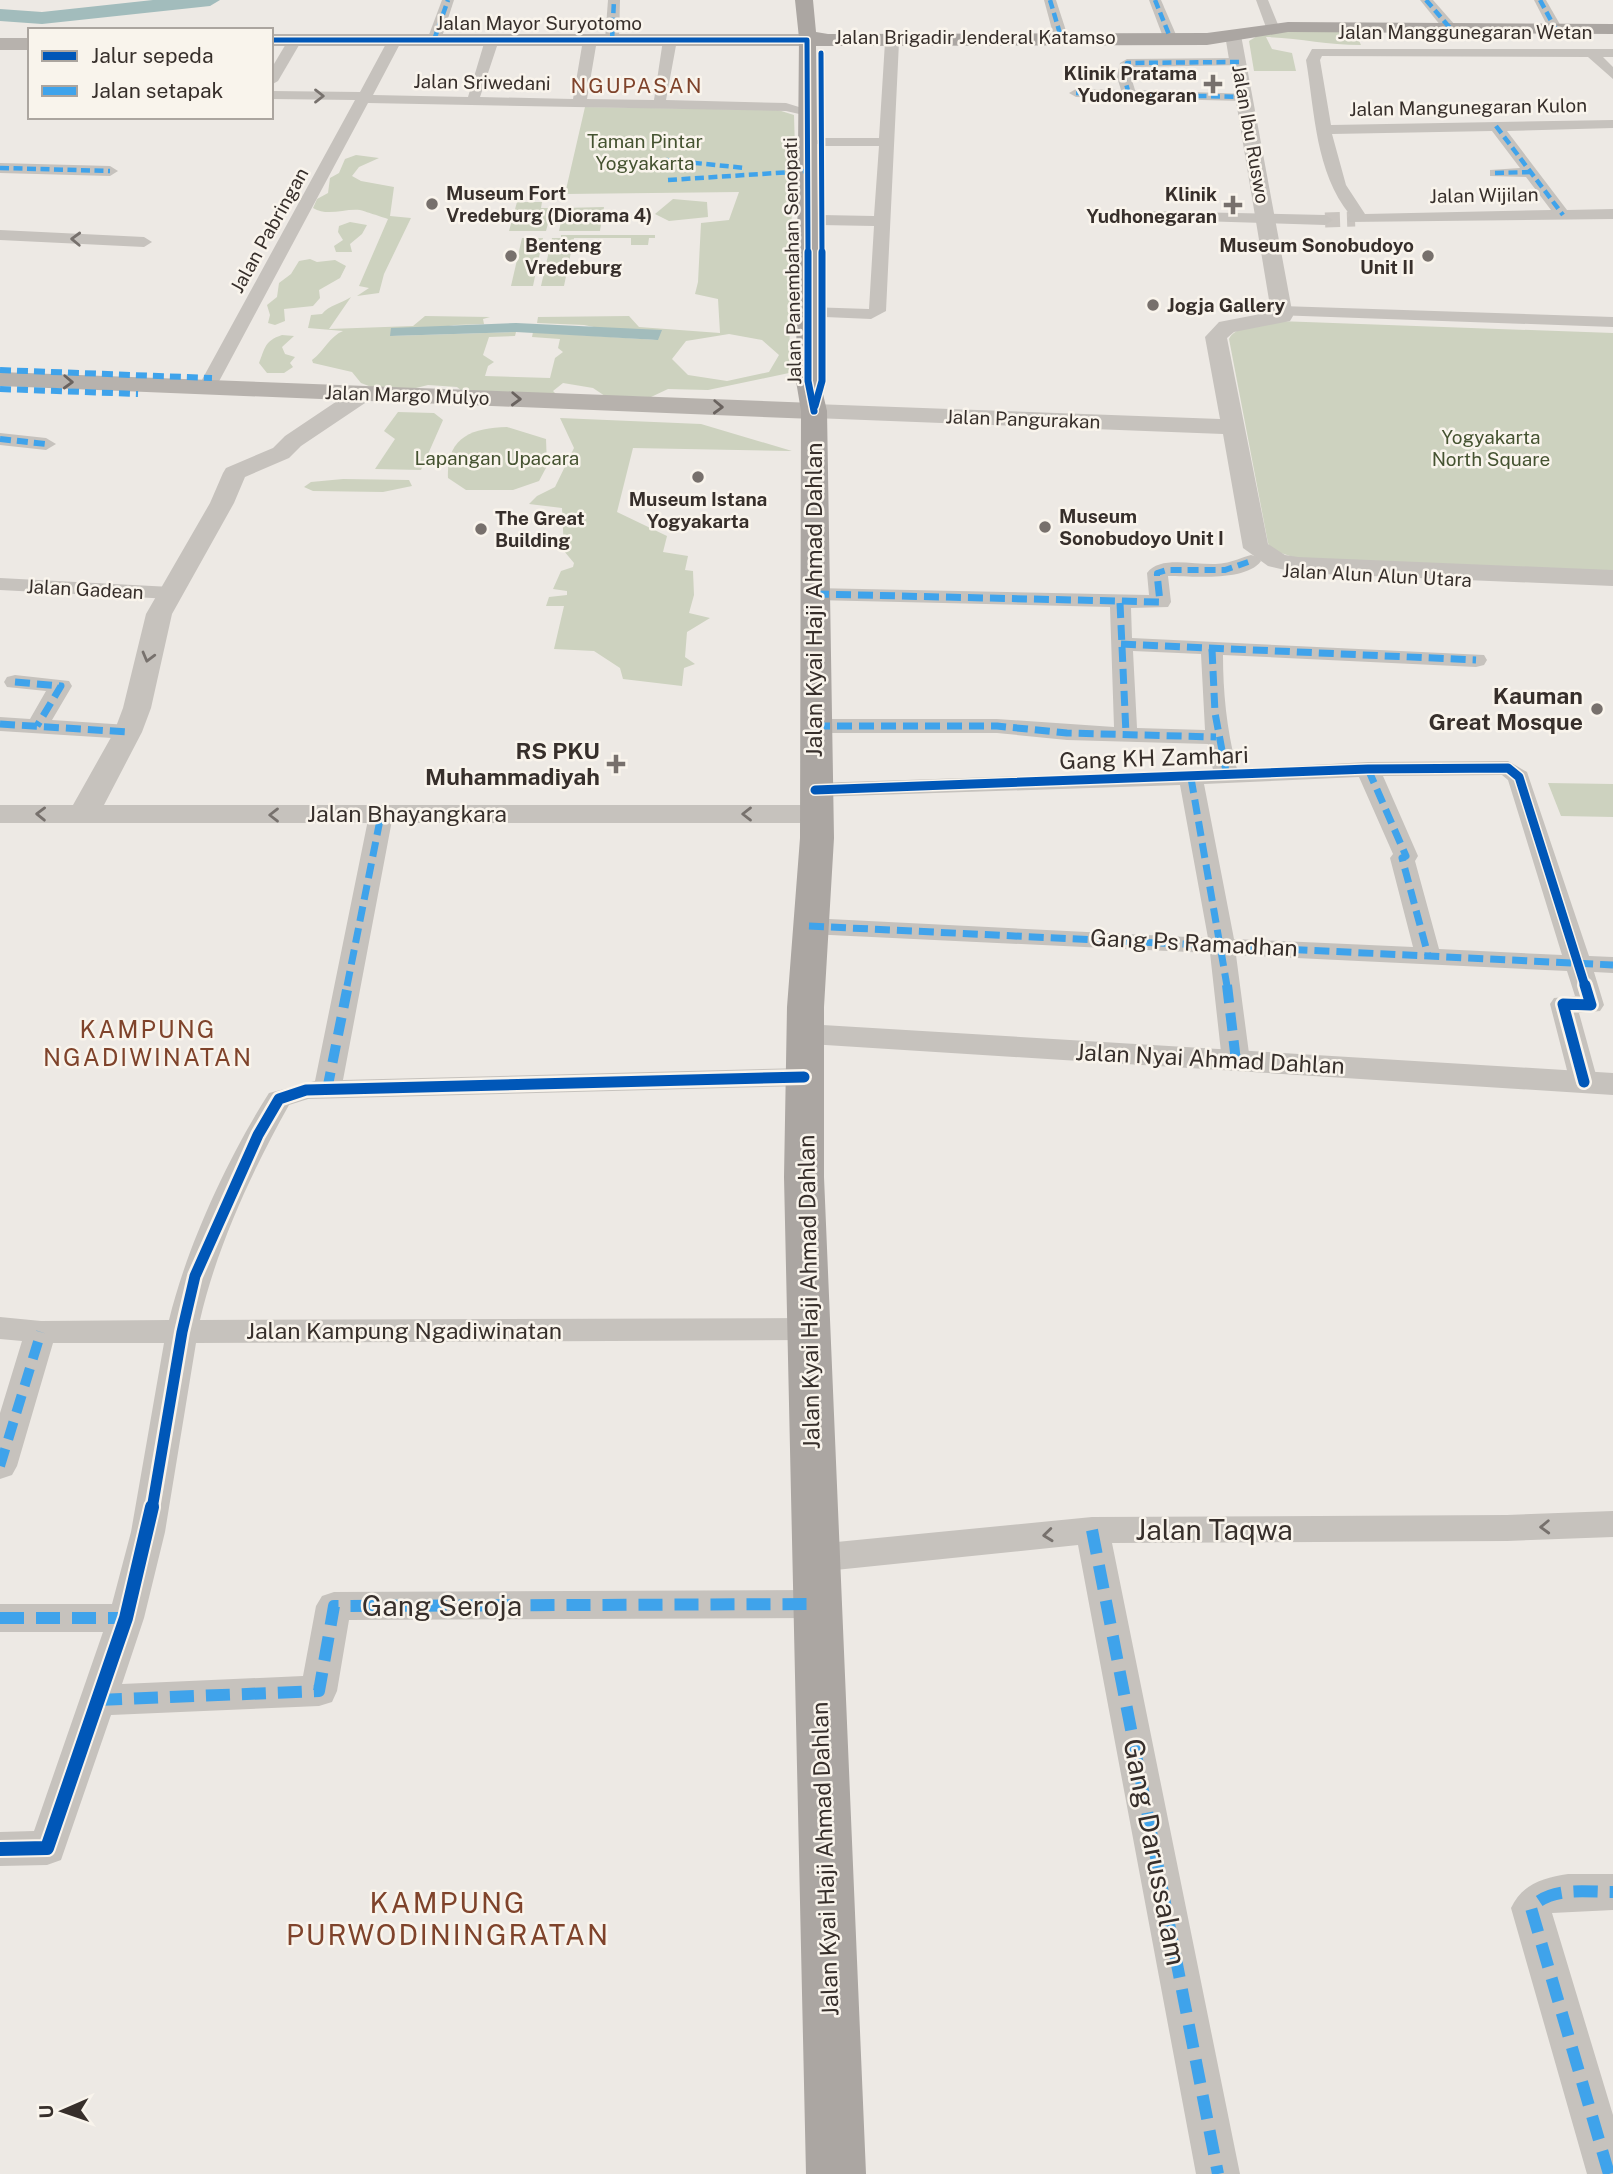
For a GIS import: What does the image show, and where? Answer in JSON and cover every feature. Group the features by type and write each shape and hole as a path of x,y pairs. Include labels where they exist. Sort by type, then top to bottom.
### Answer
{"main road":[{"name":"Jalan Panembahan Senopati","path":"804,0 815,42 821,142 821,220 808,381 814,411"},
{"name":"Jalan Brigadir Jenderal Katamso","path":"815,42 1179,38 1233,35 1272,27 1613,29"},
{"name":"Jalan Brigadir Jenderal Katamso","path":"815,42 1060,37 1179,38"},
{"name":"Jalan Mayor Suryotomo","path":"273,40 815,42"},
{"name":"Jalan Panembahan Senopati","path":"815,42 808,104 815,312"},
{"path":"0,44 28,44"},
{"name":"Jalan Margo Mulyo","path":"0,379 814,411"},
{"name":"Jalan Kyai Haji Ahmad Dahlan","path":"814,411 817,838 810,926 805,1056 807,1329 836,2174"}],"street":[{"path":"434,40 448,0"},
{"path":"612,40 614,0"},
{"path":"1050,0 1060,37"},
{"path":"1155,0 1179,38"},
{"path":"1262,0 1272,27"},
{"path":"1426,0 1450,28"},
{"path":"1540,0 1555,28"},
{"name":"Jalan Ibu Ruswo","path":"1233,35 1281,313"},
{"path":"273,78 295,40"},
{"name":"Jalan Pabringan","path":"207,387 395,40"},
{"path":"474,95 492,40"},
{"path":"579,100 590,40"},
{"path":"660,99 670,40"},
{"path":"815,312 868,314 877,311 892,42"},
{"name":"Jalan Manggunegaran Wetan","path":"1324,130 1313,60 1317,52 1613,52"},
{"path":"1591,52 1613,75"},
{"path":"1129,94 1124,77 1126,63 1239,62"},
{"path":"1076,93 1244,97"},
{"name":"Jalan Sriwedani","path":"273,95 808,104"},
{"name":"Jalan Sriwedani","path":"367,96 474,95 493,99"},
{"name":"Jalan Sriwedani","path":"579,100 660,99 786,104"},
{"name":"Jalan Mangunegaran Kulon","path":"1324,130 1613,124"},
{"path":"1496,126 1563,215"},
{"name":"Jalan Wijilan","path":"1324,130 1342,197 1358,219 1613,214"},
{"path":"821,142 886,142"},
{"path":"0,168 110,171"},
{"path":"1495,173 1531,172"},
{"path":"1139,216 1325,220"},
{"path":"821,220 881,221"},
{"path":"0,235 144,242"},
{"name":"Jalan Alun Alun Utara","path":"1613,323 1281,313 1241,315 1205,329 1200,337 1215,375 1235,484 1254,545 1270,558 1298,565 1613,586"},
{"name":"Jalan Alun Alun Utara","path":"1479,320 1613,328"},
{"path":"293,441 314,392"},
{"path":"83,815 128,732 137,708 159,614 235,473 281,453 293,441 363,394"},
{"name":"Jalan Pangurakan","path":"814,411 1225,427"},
{"path":"0,439 46,444"},
{"name":"Jalan Alun Alun Utara","path":"1235,484 1237,544 1251,561 1269,569 1299,574 1613,578"},
{"path":"814,594 1160,602 1157,573 1167,570 1225,570 1251,561"},
{"name":"Jalan Gadean","path":"0,584 171,593"},
{"path":"1120,603 1125,734"},
{"path":"1121,644 1476,660"},
{"path":"1212,649 1211,700 1216,737 1227,777"},
{"path":"15,682 61,686 37,726"},
{"path":"0,724 128,732"},
{"path":"815,726 996,726 1067,733 1216,737"},
{"name":"Gang KH Zamhari","path":"815,802 1368,769 1508,768 1518,777 1579,962"},
{"path":"1368,769 1406,856 1402,858 1428,955"},
{"path":"1191,778 1222,944 1236,1061"},
{"name":"Jalan Bhayangkara","path":"0,814 381,815 815,802"},
{"path":"327,1090 381,815"},
{"name":"Gang Ps Ramadhan","path":"810,926 1613,965"},
{"path":"1579,962 1591,1005 1563,1004 1599,1083"},
{"path":"0,1849 47,1847 126,1618 148,1532 181,1332 204,1251 272,1109 286,1094 805,1056"},
{"name":"Jalan Nyai Ahmad Dahlan","path":"805,1056 1236,1061 1599,1083"},
{"name":"Jalan Kampung Ngadiwinatan","path":"0,1328 41,1332 807,1329"},
{"path":"0,1466 41,1332"},
{"name":"Jalan Taqwa","path":"816,1558 1092,1531 1495,1528 1613,1524"},
{"name":"Gang Darussalam","path":"1092,1531 1218,2174"},
{"name":"Gang Seroja","path":"98,1700 319,1691 334,1606 816,1604"},
{"path":"0,1618 126,1618"},
{"path":"1609,2174 1531,1908 1535,1901 1546,1895 1613,1892"}],"green space":[{"path":"1277,32 1355,32 1361,45 1266,37 1272,49 1292,53 1296,71 1254,71 1249,41 1259,35"},
{"name":"Taman Pintar Yogyakarta","path":"585,107 778,110 794,115 796,186 792,196 789,373 708,390 668,389 651,397 605,396 593,388 563,383 553,391 556,394 462,391 457,387 428,385 408,390 374,388 361,383 352,372 313,363 312,360 343,331 308,328 311,315 322,314 351,297 329,329 413,326 425,316 490,317 483,319 484,324 455,325 390,336 516,332 515,336 489,337 483,355 494,362 488,366 485,376 550,378 555,358 563,352 558,348 560,339 532,337 533,332 657,340 584,325 537,323 538,317 629,316 639,327 720,333 718,299 695,294 701,223 729,220 739,192 565,194","holes":["729,334 762,340 779,355 769,372 727,381 688,375 672,359 686,341"]},
{"path":"356,155 379,158 359,167 352,176 361,181 394,187 390,216 411,218 384,274 379,293 357,296 369,288 359,286 388,219 360,210 325,212 313,208 317,199 328,193 330,178 339,173 345,159"},
{"path":"673,199 707,202 708,217 669,221 655,214"},
{"path":"517,202 542,202 541,208 552,208 546,231 509,231"},
{"path":"604,207 600,231 559,231 564,208"},
{"path":"350,222 367,225 362,234 350,244 352,252 336,252 334,246 343,240 338,232 339,226"},
{"path":"561,235 655,235 655,238 649,238 648,245 631,245 631,238 574,238 564,286 541,286 552,238 561,238"},
{"path":"522,238 543,238 533,286 511,286"},
{"path":"310,259 317,262 335,260 346,266 340,278 319,290 320,298 313,306 284,309 285,321 275,325 268,323 270,315 267,305 277,297 279,283 291,274 299,261"},
{"name":"Yogyakarta North Square","path":"1278,321 1613,333 1613,571 1296,558 1272,550 1268,543 1229,339 1232,334 1244,328"},
{"path":"282,335 294,336 282,347 285,354 295,357 290,363 293,367 284,373 267,373 259,363 264,350 268,343"},
{"path":"398,412 434,413 443,420 421,470 375,469 395,439 384,431"},
{"path":"560,418 701,424 792,451 633,448 617,512 667,536 663,552 688,556 685,570 693,571 694,595 689,613 710,618 687,632 685,657 695,664 684,668 682,686 623,679 620,668 594,651 554,649 564,606 546,606 549,597 567,595 567,591 553,589 561,571 573,567 574,563 564,551 562,508 529,504 537,496 555,487 574,448"},
{"name":"Lapangan Upacara","path":"507,427 546,439 547,466 539,481 513,490 466,490 448,478 451,453 457,444 472,433"},
{"path":"343,479 409,480 412,486 383,492 313,491 304,487 311,482"},
{"path":"1548,783 1613,784 1613,817 1561,816"}],"water":[{"path":"516,323 662,330 658,340 516,332 390,336 391,328"}],"waterway":[{"path":"0,15 42,18 210,0"}],"tunnel":[{"path":"1325,220 1355,219"}],"marked path":[{"path":"434,40 448,0"},
{"path":"612,40 614,0"},
{"path":"1050,0 1061,37"},
{"path":"1155,0 1170,37"},
{"path":"1426,0 1450,28"},
{"path":"1540,0 1555,28"},
{"path":"1129,94 1124,77 1127,63 1239,62"},
{"path":"1076,93 1244,97"},
{"path":"1496,126 1563,215"},
{"path":"666,160 745,168"},
{"path":"0,168 110,171"},
{"path":"668,180 808,171"},
{"path":"1495,173 1531,172"},
{"path":"0,370 212,378"},
{"path":"0,389 138,394"},
{"path":"0,439 46,444"},
{"path":"814,594 1160,602 1157,573 1167,570 1225,570 1251,561"},
{"path":"1120,603 1126,734"},
{"path":"1121,644 1476,660"},
{"path":"1212,649 1215,713 1227,777"},
{"path":"15,682 61,686 37,726"},
{"path":"0,724 128,732"},
{"path":"815,726 997,726 1067,733 1216,737"},
{"path":"1368,769 1406,856 1402,858 1428,955"},
{"path":"1191,778 1222,944 1236,1061"},
{"path":"327,1090 381,815"},
{"path":"809,926 1613,965"},
{"path":"0,1466 41,1332"},
{"path":"1092,1530 1218,2174"},
{"path":"98,1700 319,1691 334,1606 816,1604"},
{"path":"0,1618 126,1618"},
{"path":"1609,2174 1531,1908 1546,1896 1613,1892"}],"cycle path":[{"path":"273,40 807,40 808,381 814,411"},
{"path":"815,406 822,381 821,53"},
{"path":"815,790 1191,778 1368,769 1508,768 1519,777 1591,1005 1563,1004 1584,1082"},
{"path":"0,1849 47,1848 126,1618 148,1532 182,1332 195,1276 258,1135 279,1099 306,1090 804,1077"}],"place":[{"name":"Klinik Pratama Yudonegaran","path":"1213,84"},
{"name":"Museum Fort Vredeburg (Diorama 4)","path":"432,204"},
{"name":"Klinik Yudhonegaran","path":"1233,205"},
{"name":"Benteng Vredeburg","path":"511,256"},
{"name":"Museum Sonobudoyo Unit II","path":"1428,256"},
{"name":"Jogja Gallery","path":"1153,305"},
{"name":"Museum Istana Yogyakarta","path":"698,477"},
{"name":"Museum Sonobudoyo Unit I","path":"1045,527"},
{"name":"The Great Building","path":"481,529"},
{"name":"Kauman Great Mosque","path":"1597,709"},
{"name":"RS PKU Muhammadiyah","path":"616,764"}],"district":[{"name":"NGUPASAN","path":"637,86"},
{"name":"KAMPUNG NGADIWINATAN","path":"148,1044"},
{"name":"KAMPUNG PURWODININGRATAN","path":"448,1919"}]}
